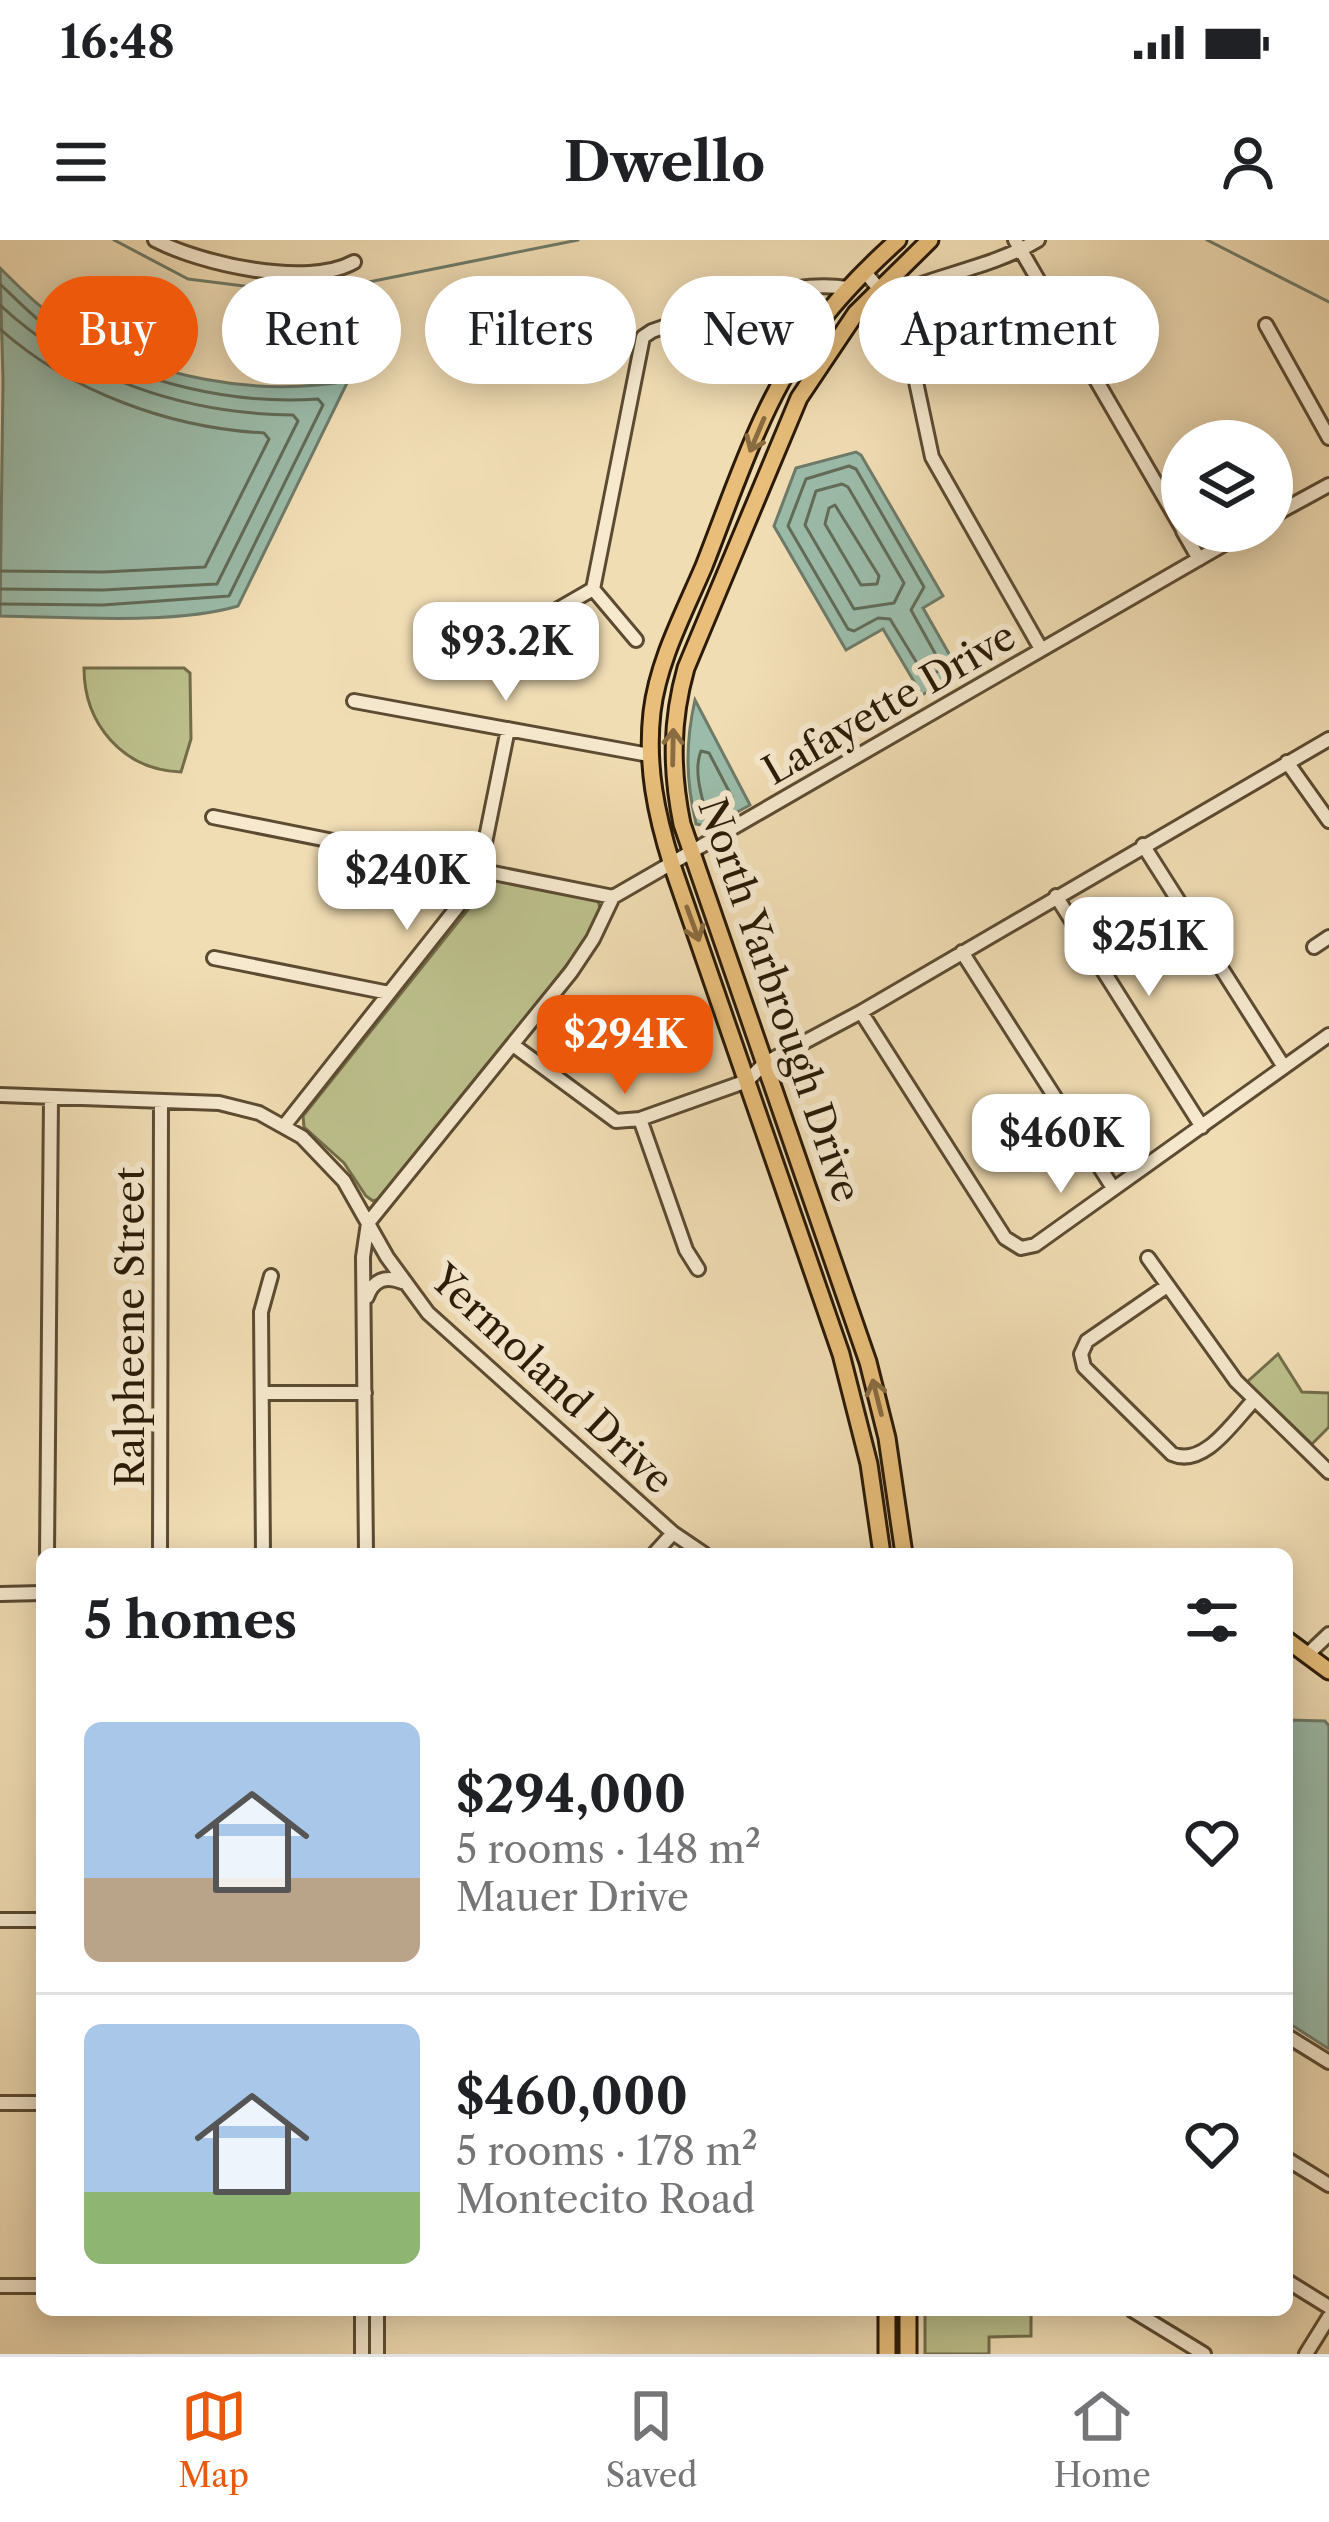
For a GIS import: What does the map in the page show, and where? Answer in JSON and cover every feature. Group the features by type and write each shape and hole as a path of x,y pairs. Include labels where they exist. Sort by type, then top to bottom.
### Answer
{"main road":[{"name":"North Yarbrough Drive","path":"881,1548 866,1449 841,1354 656,816 649,755 652,710 663,666 752,445 797,355 848,288 898,240"},
{"name":"North Yarbrough Drive","path":"898,276 930,240"},
{"name":"North Yarbrough Drive","path":"859,316 838,336 799,398 686,668 678,699 673,761 676,794 692,852 868,1362 888,1444 903,1548"},
{"path":"866,1449 888,1444"},
{"path":"1293,1644 1329,1671"},
{"path":"887,2316 887,2354"},
{"path":"908,2316 908,2354"}],"street":[{"path":"155,240 190,257 294,273 341,270 354,262"},
{"path":"937,276 1038,240"},
{"path":"1018,245 1161,492"},
{"path":"864,271 869,276"},
{"path":"505,640 593,589 643,338 768,295 823,285 848,288"},
{"path":"1266,326 1329,438"},
{"path":"916,384 932,457 1041,649"},
{"path":"1293,505 1329,485"},
{"path":"1195,552 1199,559"},
{"name":"Lafayette Drive","path":"614,897 1211,552"},
{"path":"593,589 636,640"},
{"path":"354,701 649,755"},
{"path":"284,1126 464,900 483,869 508,729"},
{"path":"513,1045 608,1118 623,1122 747,1081 765,1063 1329,739"},
{"path":"1287,762 1329,821"},
{"path":"213,817 614,897 593,939 368,1223 363,1237 366,1548"},
{"path":"1144,845 1284,1067"},
{"path":"1056,896 1202,1127"},
{"path":"1314,947 1329,937"},
{"path":"962,952 1112,1188"},
{"path":"214,958 388,993"},
{"path":"861,1012 1010,1244 1021,1248 1035,1245 1329,1035"},
{"name":"Yermoland Drive","path":"0,1095 219,1102 284,1126 326,1158 404,1282 452,1337 695,1548"},
{"path":"47,1548 51,1097"},
{"name":"Ralpheene Street","path":"160,1548 161,1101"},
{"path":"640,1119 686,1250 698,1269"},
{"path":"1148,1258 1254,1400 1329,1472"},
{"path":"263,1548 261,1312 272,1276"},
{"path":"364,1304 376,1282 394,1278 404,1282"},
{"path":"1167,1286 1087,1341 1081,1354 1084,1367 1172,1454 1184,1459 1200,1455 1254,1400"},
{"path":"262,1393 365,1393"},
{"path":"660,1548 674,1533"},
{"path":"0,1594 36,1593"},
{"path":"1308,1654 1329,1634"},
{"path":"0,1920 36,1920"},
{"path":"1293,2040 1329,2062"},
{"path":"0,2103 36,2103"},
{"path":"1293,2163 1329,2185"},
{"path":"0,2286 36,2285"},
{"path":"1293,2285 1329,2307"},
{"path":"362,2316 362,2354"},
{"path":"377,2316 377,2354"},
{"path":"1142,2316 1204,2354"},
{"path":"1306,2354 1329,2317"}],"green space":[{"path":"84,668 184,668 190,673 191,739 181,772 141,763 111,740 91,708"},
{"path":"494,877 597,897 600,908 595,926 385,1197 373,1201 344,1163 304,1127 303,1116"},
{"path":"1278,1354 1302,1392 1329,1393 1329,1427 1312,1444 1247,1382"},
{"path":"925,2316 1031,2316 1031,2336 989,2337 989,2354 925,2354"}],"water":[{"path":"0,268 36,302 36,384 198,384 198,377 222,384 347,384 238,606 184,616 89,618 0,616"},
{"path":"856,452 943,596 923,608 960,673 922,695 883,629 846,650 774,526 796,468"},
{"path":"695,700 750,805 710,827 696,824 690,793 688,747"},
{"path":"1293,1720 1325,1721 1329,1726 1329,2049 1293,2026"}],"waterway":[{"path":"114,240 188,279 309,294 578,240"},
{"path":"1207,240 1329,302"}]}
